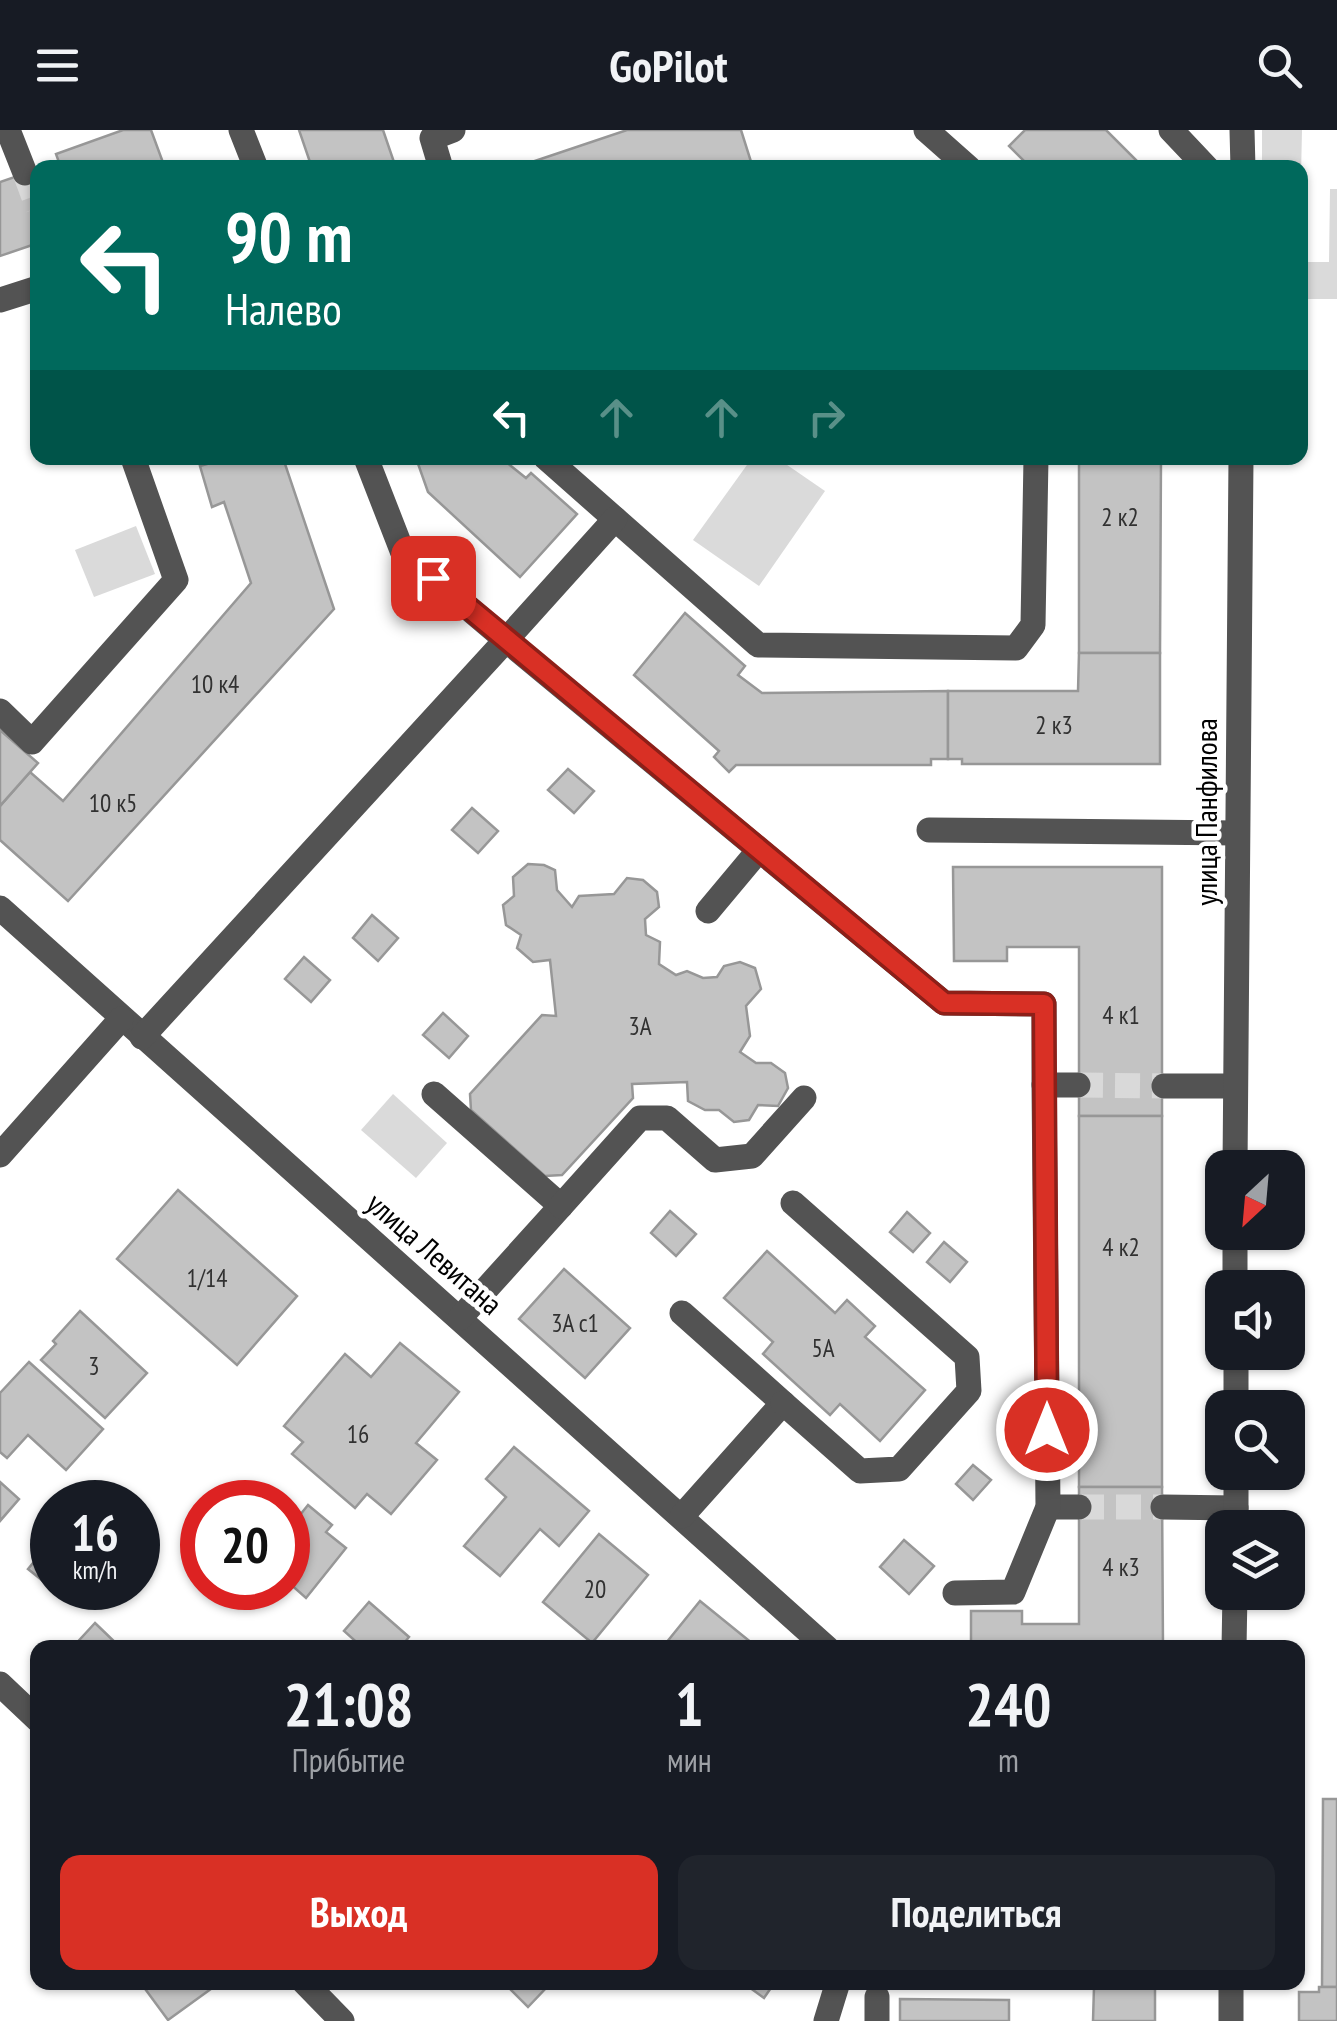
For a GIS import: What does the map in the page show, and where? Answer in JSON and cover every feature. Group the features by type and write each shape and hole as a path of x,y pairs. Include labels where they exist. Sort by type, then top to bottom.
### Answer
{"street":[{"path":"8,130 25,173"},
{"path":"242,130 253,160"},
{"path":"926,130 960,160"},
{"path":"1171,130 1199,160"},
{"path":"1242,130 1243,160"},
{"path":"438,133 440,160"},
{"path":"0,300 30,291"},
{"path":"0,711 32,742 176,580 135,465"},
{"path":"369,465 403,553 944,1003 1044,1004 1048,1507 1014,1592 956,1594"},
{"path":"554,465 758,645 1016,648 1033,625 1036,465"},
{"name":"улица Панфилова","path":"1235,1150 1241,465"},
{"path":"142,1037 615,519"},
{"path":"928,830 1238,833"},
{"path":"708,911 759,850"},
{"name":"улица Левитана","path":"0,908 819,1640"},
{"path":"0,1155 122,1018"},
{"path":"1044,1085 1078,1085"},
{"path":"1164,1086 1235,1086"},
{"path":"434,1094 562,1206"},
{"path":"460,1318 640,1118 667,1118 715,1160 752,1156 804,1098"},
{"path":"682,1313 860,1471 899,1469 968,1391 966,1357 794,1203"},
{"path":"682,1516 784,1403"},
{"path":"1048,1507 1079,1507"},
{"path":"1163,1508 1205,1514"},
{"path":"1234,1640 1235,1610"},
{"path":"0,1684 30,1712"},
{"path":"312,1990 342,2021"},
{"path":"826,2021 836,1990"},
{"path":"1231,1990 1231,2021"}],"shaded area":[{"path":"1262,130 1302,130 1301,160 1262,160"},
{"path":"1330,189 1337,189 1337,299 1308,299 1308,262 1329,262"},
{"path":"747,465 787,465 825,491 759,586 693,540"},
{"path":"136,526 155,574 94,597 75,550"},
{"path":"393,1094 447,1143 416,1178 361,1130"}],"building":[{"path":"123,130 151,130 162,160 58,160 56,154"},
{"path":"299,130 383,130 393,160 309,160"},
{"path":"627,130 741,130 750,160 538,160"},
{"path":"1025,130 1106,130 1136,160 1023,160 1009,146"},
{"path":"30,172 30,246 0,256 0,182"},
{"path":"285,465 334,609 68,901 0,840 0,806 30,772 63,801 251,583 224,502 212,507 200,466"},
{"path":"418,465 510,465 526,478 531,473 577,514 520,577 428,492"},
{"path":"1079,465 1161,465 1160,653 1079,653"},
{"path":"685,613 745,666 738,675 762,693 948,691 948,759 931,759 931,765 736,765 729,772 714,757 719,751 634,675"},
{"path":"1079,653 1160,653 1160,764 962,764 962,759 948,759 948,691 1078,691"},
{"path":"0,730 38,763 0,806"},
{"path":"568,769 594,791 574,813 548,790"},
{"path":"472,808 498,831 478,853 452,830"},
{"path":"528,864 555,870 557,890 572,907 579,896 614,894 627,878 643,880 657,892 659,907 645,919 646,935 660,942 659,964 676,975 687,971 703,978 717,977 724,966 740,962 755,968 761,989 746,1006 750,1036 740,1052 756,1063 771,1063 785,1073 788,1088 778,1106 758,1105 749,1120 734,1122 719,1110 705,1110 688,1101 687,1082 632,1084 633,1098 562,1175 545,1176 471,1110 470,1094 542,1015 556,1016 550,960 533,962 517,948 521,935 506,925 503,905 514,896 513,877"},
{"path":"953,867 1162,867 1162,1116 1079,1116 1079,947 1007,947 1007,961 954,961"},
{"path":"372,915 398,938 378,961 353,938"},
{"path":"304,957 330,980 311,1002 285,979"},
{"path":"443,1013 468,1036 449,1058 423,1035"},
{"path":"1079,1116 1162,1116 1162,1487 1079,1487"},
{"path":"178,1190 297,1296 237,1365 117,1259"},
{"path":"670,1211 696,1234 676,1256 651,1233"},
{"path":"907,1212 930,1233 913,1252 890,1232"},
{"path":"944,1242 967,1262 950,1282 927,1262"},
{"path":"767,1251 835,1313 847,1300 875,1326 865,1337 925,1390 880,1441 840,1404 830,1415 763,1354 773,1342 724,1298"},
{"path":"564,1269 630,1328 585,1378 519,1319"},
{"path":"80,1311 147,1373 105,1418 41,1360"},
{"path":"400,1343 459,1392 416,1443 437,1460 391,1514 367,1494 355,1508 292,1454 303,1442 284,1426 345,1354 371,1377"},
{"path":"29,1362 103,1429 66,1470 28,1435 7,1458 0,1452 0,1393"},
{"path":"514,1447 589,1511 559,1546 540,1529 500,1576 464,1546 506,1497 486,1479"},
{"path":"973,1465 991,1480 973,1500 956,1484"},
{"path":"0,1482 19,1499 0,1521"},
{"path":"1079,1487 1162,1487 1163,1640 971,1640 971,1611 1022,1611 1022,1624 1079,1624"},
{"path":"310,1507 332,1525 326,1532 346,1548 310,1593"},
{"path":"599,1534 648,1575 594,1640 588,1640 543,1602"},
{"path":"904,1540 934,1566 909,1594 880,1567"},
{"path":"700,1601 748,1640 668,1640"},
{"path":"369,1602 409,1637 354,1640 344,1631"},
{"path":"95,1623 113,1640 79,1640"},
{"path":"1323,1799 1337,1799 1337,1987 1322,1987"},
{"path":"1319,1987 1337,1987 1337,2021 1299,2021 1299,1992 1319,1992"},
{"path":"146,1990 209,1990 168,2020"},
{"path":"511,1990 544,1990 528,2007"},
{"path":"753,1990 770,1990 764,1998"},
{"path":"1094,1990 1155,1990 1155,2021 1093,2021"},
{"path":"900,1999 1009,2000 1009,2021 900,2021"}],"tunnel":[{"path":"25,173 30,186"},
{"path":"1078,1085 1164,1086"},
{"path":"1079,1507 1163,1507"}],"route":[{"path":"433,578 944,1003 1044,1004 1047,1430"}]}
